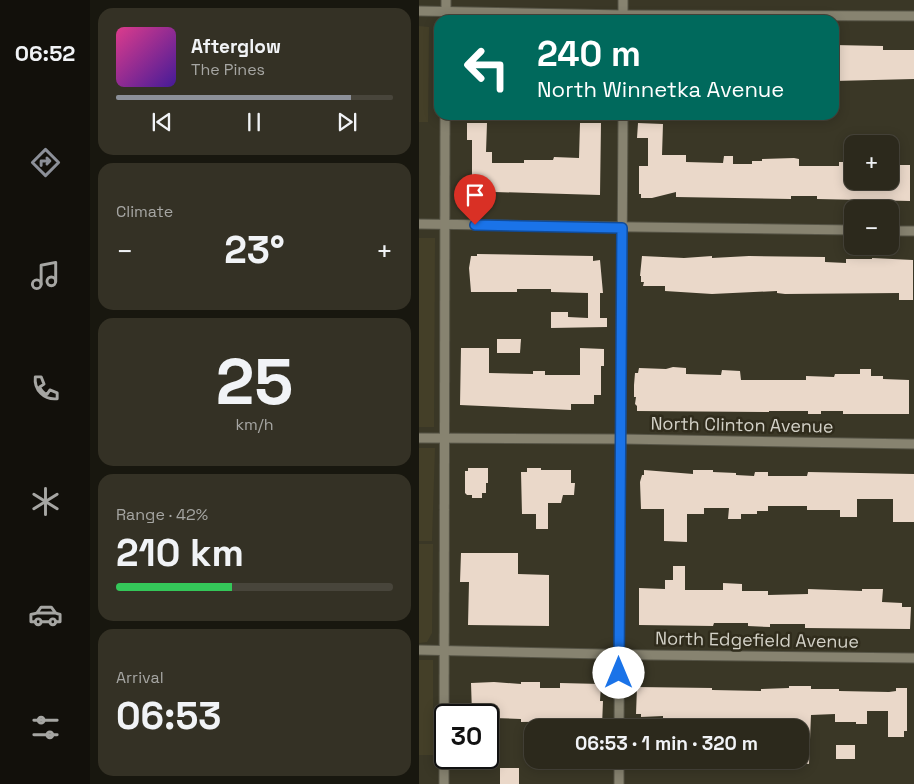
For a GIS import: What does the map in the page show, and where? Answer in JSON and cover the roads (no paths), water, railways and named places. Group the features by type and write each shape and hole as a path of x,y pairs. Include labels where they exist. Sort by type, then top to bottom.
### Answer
{"street":[{"path":"446,0 446,15"},
{"path":"623,0 623,15"},
{"path":"419,11 441,15"},
{"path":"839,16 914,16"},
{"path":"444,784 445,120"},
{"path":"619,719 623,120"},
{"path":"419,224 844,230"},
{"path":"899,231 914,231"},
{"name":"North Clinton Avenue","path":"419,438 914,444"},
{"name":"North Edgefield Avenue","path":"419,650 914,658"},
{"path":"619,769 619,784"}]}
